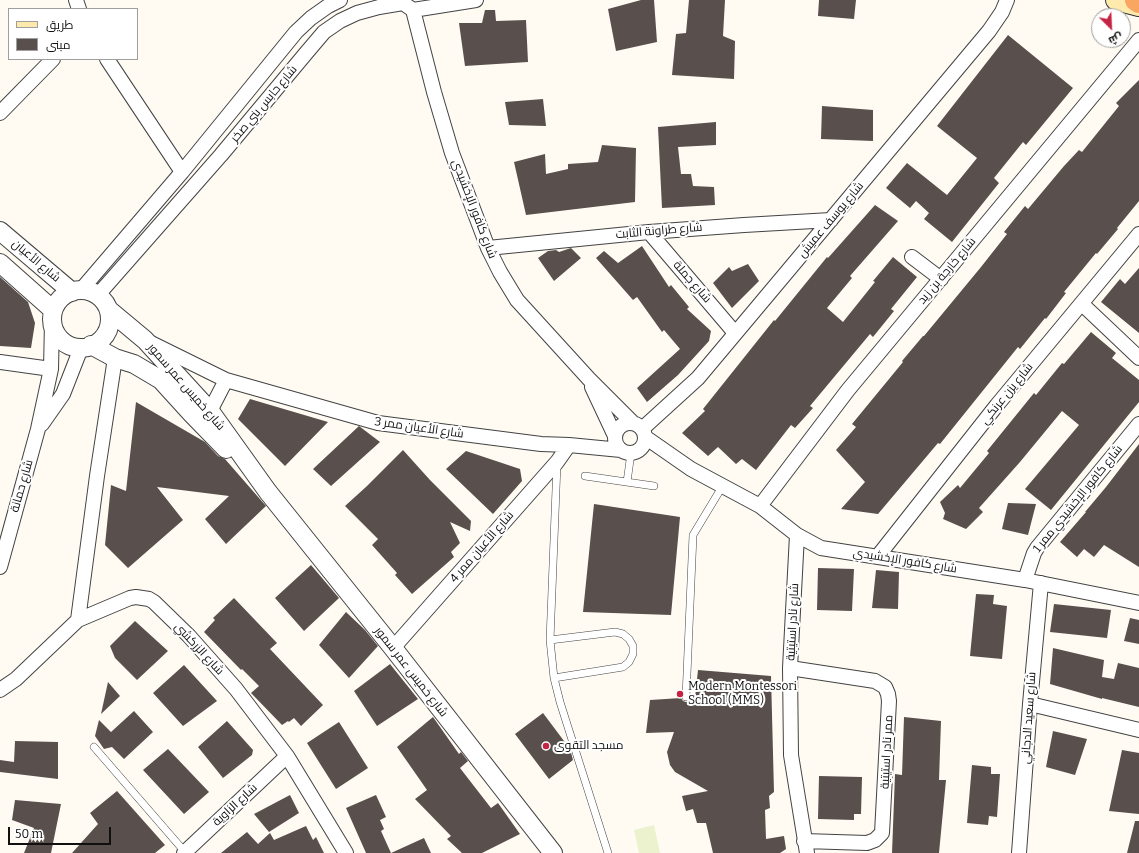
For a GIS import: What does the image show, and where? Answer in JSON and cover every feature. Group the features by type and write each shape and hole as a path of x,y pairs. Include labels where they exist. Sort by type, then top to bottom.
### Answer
{"main road":[{"path":"1116,0 1139,6"}],"street":[{"name":"شارع حابس بني صخر","path":"76,291 182,172 296,32 311,18 328,6 340,0"},
{"name":"شارع حابس بني صخر","path":"98,296 221,155 324,32 340,21 357,13 379,7 403,3 413,10 476,0"},
{"name":"شارع يوسف عميش","path":"630,440 698,378 989,31 1002,12 1007,0"},
{"name":"شارع كافور الإخشيدي","path":"413,10 434,92 452,153 488,248 500,272 517,300 589,379 630,440 691,469 722,487 760,506 797,535 821,548 1025,580 1139,603"},
{"name":"شارع خارجة بن زيد","path":"760,506 848,390 1139,40"},
{"path":"0,113 52,60"},
{"path":"108,60 182,172"},
{"name":"شارع طراونة الثابت","path":"488,248 744,224 831,220"},
{"name":"شارع الأعيان","path":"0,231 76,291"},
{"name":"شارع جملة","path":"649,232 735,333"},
{"name":"شارع يزن عرنكي","path":"878,556 998,405 1139,234"},
{"path":"912,256 941,278"},
{"name":"شارع الأعيان","path":"0,263 52,316"},
{"path":"76,291 90,292 98,296 109,310 108,328 104,336 98,342 86,346 72,347 65,343 56,334 52,316 60,299 76,291"},
{"path":"1082,304 1139,358"},
{"name":"شارع خميس عمر سمور","path":"109,310 145,340 210,411 268,492 394,648 553,853"},
{"name":"شارع حمانة","path":"1,561 38,429 51,369 52,316"},
{"name":"شارع الأعيان ممر 3","path":"145,340 226,380 378,423 540,444 569,445 630,440"},
{"name":"شارع حمانة","path":"38,429 63,394 86,346"},
{"name":"شارع خميس عمر سمور","path":"86,346 134,364 161,380 268,492"},
{"path":"78,620 97,476 115,358"},
{"path":"0,362 51,369"},
{"name":"شارع كافور الإخشيدي","path":"589,379 630,440"},
{"path":"210,411 226,380"},
{"name":"شارع كافور الإخشيدي ممر 1","path":"1025,580 1034,552 1139,424"},
{"name":"شارع الأعيان ممر 4","path":"394,648 557,462 569,445"},
{"name":"شارع نادر استيتية","path":"797,535 790,668 791,754 805,847"},
{"name":"شارع سعيد الدجاني","path":"1019,853 1041,583"},
{"name":"شارع الزركشي","path":"0,690 16,679 78,620 136,597 149,599 189,636 236,689 287,756 346,853"},
{"name":"ممر نادر استيتية","path":"790,668 875,681 885,687 889,701 882,833 875,840 867,843 805,847"},
{"path":"1030,704 1139,730"},
{"name":"شارع الزاوية","path":"184,853 287,756"}],"lane":[{"path":"627,482 630,440"},
{"path":"557,462 550,640 554,678 560,702 608,853"},
{"path":"585,476 654,486"},
{"path":"686,697 693,535 722,487"},
{"path":"550,640 616,632 623,634 629,639 633,646 633,654 629,662 623,667 554,678"},
{"path":"94,747 184,853"}],"green space":[{"path":"654,825 660,853 639,853 634,830"}],"building":[{"path":"641,0 654,0 657,42 616,51 608,9"},
{"path":"689,0 725,0 723,36 735,41 734,79 672,75 676,34 686,33"},
{"path":"819,0 856,0 854,19 818,16"},
{"path":"485,10 495,10 496,21 526,20 528,62 465,66 459,23 482,23"},
{"path":"1008,35 1073,88 1026,145 1023,142 994,178 999,183 952,242 924,219 929,213 916,201 910,208 886,188 907,163 947,195 977,158 937,126"},
{"path":"1139,80 1139,201 1117,228 1118,229 1064,292 1066,293 1046,319 1045,318 1020,349 1018,347 940,444 938,443 878,514 841,509 865,482 836,450 856,427 852,424 903,362 902,361 981,267 1007,234 1004,232 1025,206 1028,209 1079,150 1082,152 1119,106 1116,103"},
{"path":"543,99 546,126 509,125 505,102"},
{"path":"822,106 873,110 873,141 821,139"},
{"path":"716,122 716,145 678,147 681,174 691,174 693,186 714,187 715,205 662,208 658,127"},
{"path":"602,145 636,148 635,202 526,215 514,162 545,154 546,174 568,169 568,164 598,162"},
{"path":"875,205 898,221 850,276 852,278 827,308 843,322 875,282 873,281 893,257 917,277 891,309 894,311 873,337 870,334 810,406 813,408 795,428 791,425 756,470 742,459 736,464 718,447 708,456 682,433 705,411 703,409 774,320 775,321 827,257 828,258"},
{"path":"642,246 669,287 671,285 689,307 687,309 711,331 709,341 678,375 647,402 637,388 680,349 664,330 662,332 637,297 633,300 596,258 604,251 618,263"},
{"path":"571,248 581,258 554,281 538,258 548,251 556,250 559,252"},
{"path":"748,264 759,281 732,308 713,283 729,267 732,271"},
{"path":"1139,268 1139,333 1101,302 1120,279 1125,284"},
{"path":"0,277 28,302 35,323 31,348 0,346"},
{"path":"1091,332 1116,353 1112,358 1139,380 1139,402 1051,510 1025,489 1079,425 1062,411 1020,462 979,508 983,512 966,529 943,519 945,513 940,502 958,485 960,488 989,453 987,451 1034,393 1036,395 1062,363 1064,364"},
{"path":"250,399 328,422 285,466 238,419"},
{"path":"136,402 205,442 218,456 225,459 266,506 226,544 205,519 229,496 157,487 183,520 128,568 105,545 111,485 126,491"},
{"path":"359,426 380,442 331,486 313,469"},
{"path":"1139,444 1139,567 1104,545 1094,557 1084,549 1077,557 1060,542 1086,512"},
{"path":"403,450 430,480 471,521 470,531 450,522 460,543 451,552 454,557 412,594 395,575 397,573 372,545 378,539 345,506"},
{"path":"466,451 520,469 522,481 493,514 446,469"},
{"path":"1008,503 1036,504 1028,535 1002,529"},
{"path":"594,504 680,517 671,615 583,612"},
{"path":"311,565 339,598 304,631 275,598"},
{"path":"818,568 854,569 852,611 817,610"},
{"path":"876,570 899,572 898,609 872,608"},
{"path":"976,594 994,595 993,604 1007,606 1002,659 970,656"},
{"path":"234,598 277,643 270,649 323,705 301,726 294,718 282,725 251,693 259,686 204,632 215,620 213,618"},
{"path":"1054,604 1111,610 1107,638 1050,632"},
{"path":"346,612 365,630 378,646 349,678 319,645"},
{"path":"1130,618 1139,620 1139,644 1124,641"},
{"path":"135,621 168,651 137,680 115,658 110,646"},
{"path":"1053,648 1104,660 1102,677 1114,679 1118,663 1139,668 1139,707 1102,699 1050,684"},
{"path":"390,664 418,699 377,726 354,691"},
{"path":"184,665 217,701 183,726 153,693"},
{"path":"698,670 771,676 774,792 769,796 770,808 765,810 766,839 784,836 786,849 780,853 713,853 706,823 697,823 693,809 686,811 682,796 708,791 675,772 670,765 667,752 674,732 646,733 650,700 681,698 686,702 691,698 695,698"},
{"path":"108,682 120,696 101,714"},
{"path":"134,711 153,732 124,759 112,747 104,749 95,736 99,720 111,732"},
{"name":"مسجد التقوى","path":"543,713 570,749 573,760 549,779 515,734"},
{"path":"433,717 459,754 461,752 468,761 460,768 491,808 498,803 520,834 482,853 462,853 447,839 451,836 415,799 427,790 397,747"},
{"path":"904,717 941,721 939,780 946,780 939,853 892,853 895,774 902,775"},
{"path":"227,721 253,750 252,755 223,778 198,747"},
{"path":"339,722 368,768 336,789 307,743"},
{"path":"1053,731 1087,739 1075,775 1046,767"},
{"path":"15,741 58,742 58,779 0,772 0,760 14,762"},
{"path":"168,749 209,792 184,814 143,770"},
{"path":"1122,750 1139,753 1139,814 1109,811"},
{"path":"972,765 991,767 991,774 1000,774 997,817 989,816 988,825 967,823"},
{"path":"819,776 862,777 861,814 854,814 854,820 818,819"},
{"path":"117,791 165,845 155,853 72,853 98,824 90,813"},
{"path":"290,795 299,813 269,832 254,814"},
{"path":"376,795 386,817 380,820 384,829 381,831 391,853 366,853 346,808"},
{"path":"15,800 61,804 51,853 24,853 34,828 12,820"},
{"path":"1135,821 1139,821 1139,853 1127,853"},
{"path":"306,826 313,840 316,837 324,853 221,853 247,832 258,844 270,833 274,840"},
{"path":"424,838 431,853 391,853"}],"place":[{"name":"Modern Montessori School (MMS)","path":"680,694"},
{"name":"مسجد التقوى","path":"546,746"}]}
